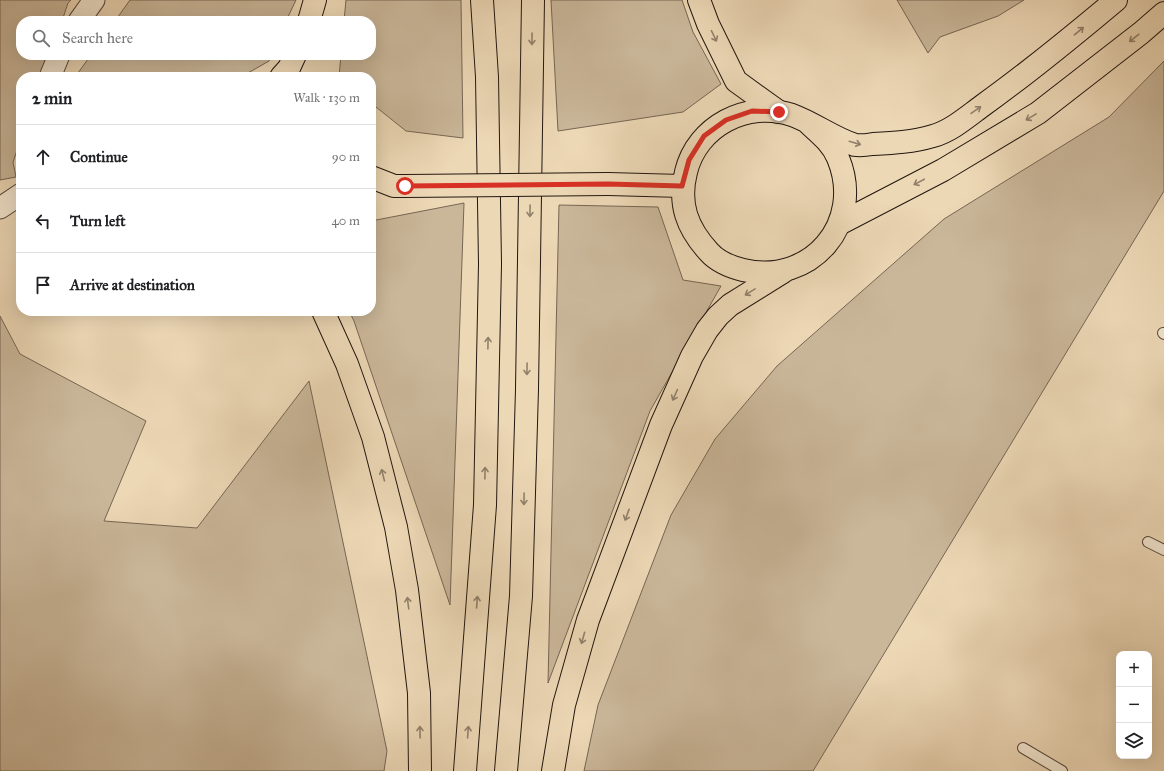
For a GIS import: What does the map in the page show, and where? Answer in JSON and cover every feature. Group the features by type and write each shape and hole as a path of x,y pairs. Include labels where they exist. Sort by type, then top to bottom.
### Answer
{"main road":[{"path":"310,16 315,0"},
{"path":"465,771 485,489 490,264 487,77 482,0"},
{"path":"506,771 521,596 527,389 533,0"},
{"path":"699,0 708,24 736,81 779,112"},
{"path":"783,272 757,273 732,268 711,254 694,235 684,211 682,186 689,160 704,136 726,120 752,111 779,112 793,116 857,145 906,142 936,136 958,123 1014,83 1116,0"},
{"path":"839,224 943,170 1038,113 1135,38 1164,13"},
{"path":"285,72 293,60"},
{"path":"553,771 564,705 588,620 658,432 692,356 707,330 718,316 730,305 783,272 806,262 826,246 839,224 845,202 845,178 837,156 825,137 807,122"},
{"path":"376,179 399,186"},
{"path":"376,193 399,186 608,184 682,186"},
{"path":"325,316 347,364 373,437 396,527 406,590 419,693 420,771"}],"street":[{"path":"83,16 94,0"},
{"path":"52,72 57,60"},
{"path":"0,208 16,197"}],"lane":[{"path":"1148,542 1164,550"},
{"path":"1024,748 1062,771"}],"shaded area":[{"path":"0,0 71,0 68,3 64,16 16,16 16,60 48,60 44,72 16,72 16,153 13,162 16,177 0,180"},
{"path":"130,0 296,0 288,16 119,16"},
{"path":"346,0 461,0 463,138 406,131 376,107 376,72 339,72 341,60 376,60 376,16 344,16"},
{"path":"551,0 682,0 693,32 721,84 683,112 558,131"},
{"path":"897,0 1024,0 998,16 940,37 928,53"},
{"path":"87,60 269,60 250,72 79,72"},
{"path":"1164,61 1164,191 813,771 584,771 598,705 671,515 715,439 777,366 944,219 1109,117"},
{"path":"464,203 450,605 352,316 376,316 376,220"},
{"path":"559,205 658,207 683,280 721,286 650,411 548,683"},
{"path":"0,316 20,354 146,421 104,521 197,528 309,381 387,751 384,771 0,771"}],"route":[{"path":"405,186 608,184 682,186 689,160 704,136 726,120 752,111 779,112"}]}
